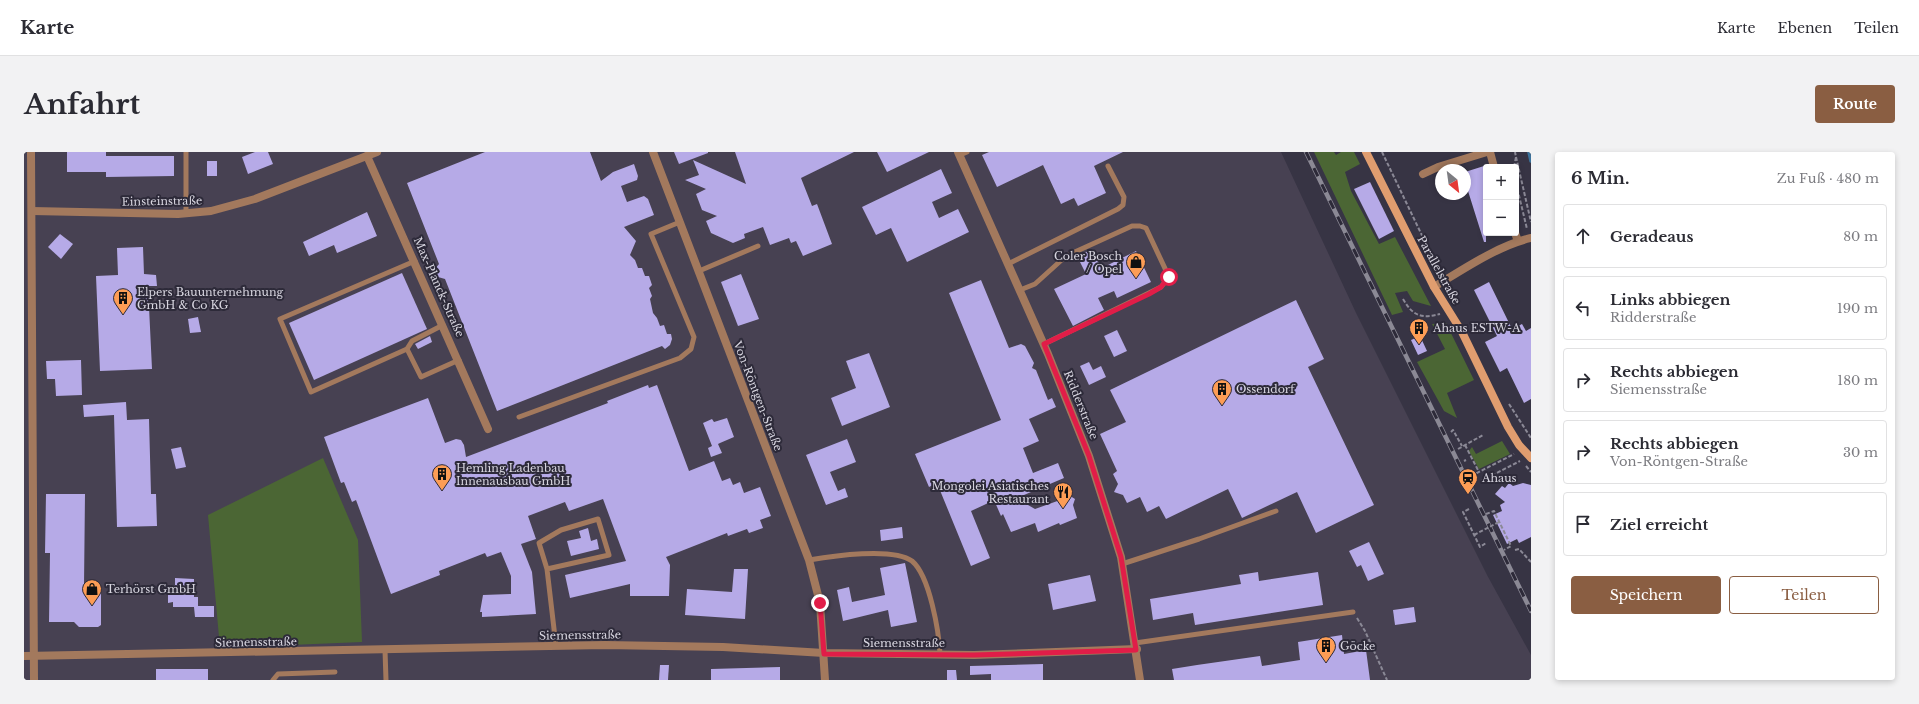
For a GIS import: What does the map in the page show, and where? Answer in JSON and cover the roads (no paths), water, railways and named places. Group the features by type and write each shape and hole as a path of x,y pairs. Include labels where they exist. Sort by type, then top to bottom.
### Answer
{"main road":[{"name":"Parallelstraße","path":"1366,152 1434,287 1462,332 1508,427 1519,445 1531,458"}],"street":[{"path":"31,152 34,680"},
{"name":"Einsteinstraße","path":"32,211 186,213 211,211 255,199 377,152"},
{"name":"Von-Röntgen-Straße","path":"653,152 809,560 820,603 825,680"},
{"path":"1423,174 1468,155 1488,152 1493,164"},
{"name":"Ridderstraße","path":"962,153 1008,264 1044,344 1089,456 1122,564 1136,646 1140,680"},
{"name":"Max-Planck-Straße","path":"367,156 459,360 488,429"},
{"path":"1434,287 1516,237 1530,238"},
{"name":"Siemensstraße","path":"24,656 605,645 723,647 824,654 940,654 1136,646"}],"lane":[{"path":"186,152 186,213"},
{"path":"1008,264 1118,210 1123,205 1124,197 1108,166"},
{"path":"519,417 680,358 691,349 694,337 651,234 680,222"},
{"path":"1020,290 1035,284 1066,256 1132,226 1146,228 1169,277 1161,287 1149,294 1044,344"},
{"path":"698,271 758,246"},
{"path":"414,261 280,319 311,392 407,349 412,341 443,325"},
{"path":"407,349 421,377 459,360"},
{"path":"1122,564 1199,539 1276,511"},
{"path":"547,569 609,555 598,519 561,530 539,543 547,569 556,646"},
{"path":"809,560 841,555 873,554 902,557 912,562 922,576 929,594 940,638 940,654"},
{"path":"1136,646 1353,612"},
{"path":"385,650 386,680"},
{"path":"273,680 278,674 335,672"},
{"path":"291,674 291,680"}],"waterway":[{"path":"1529,152 1531,161"}],"railway":[{"path":"1306,152 1531,611"}],"place":[{"name":"Coler Bosch / Opel","path":"1136,279"},
{"name":"Elpers Bauunternehmung GmbH & Co KG","path":"123,315"},
{"name":"Ahaus ESTW-A","path":"1419,345"},
{"name":"Ossendorf","path":"1222,406"},
{"name":"Hemling Ladenbau Innenausbau GmbH","path":"442,491"},
{"name":"Ahaus","path":"1468,495"},
{"name":"Mongolei Asiatisches Restaurant","path":"1063,509"},
{"name":"Terhörst GmbH","path":"92,606"},
{"name":"Göcke","path":"1326,663"}]}
